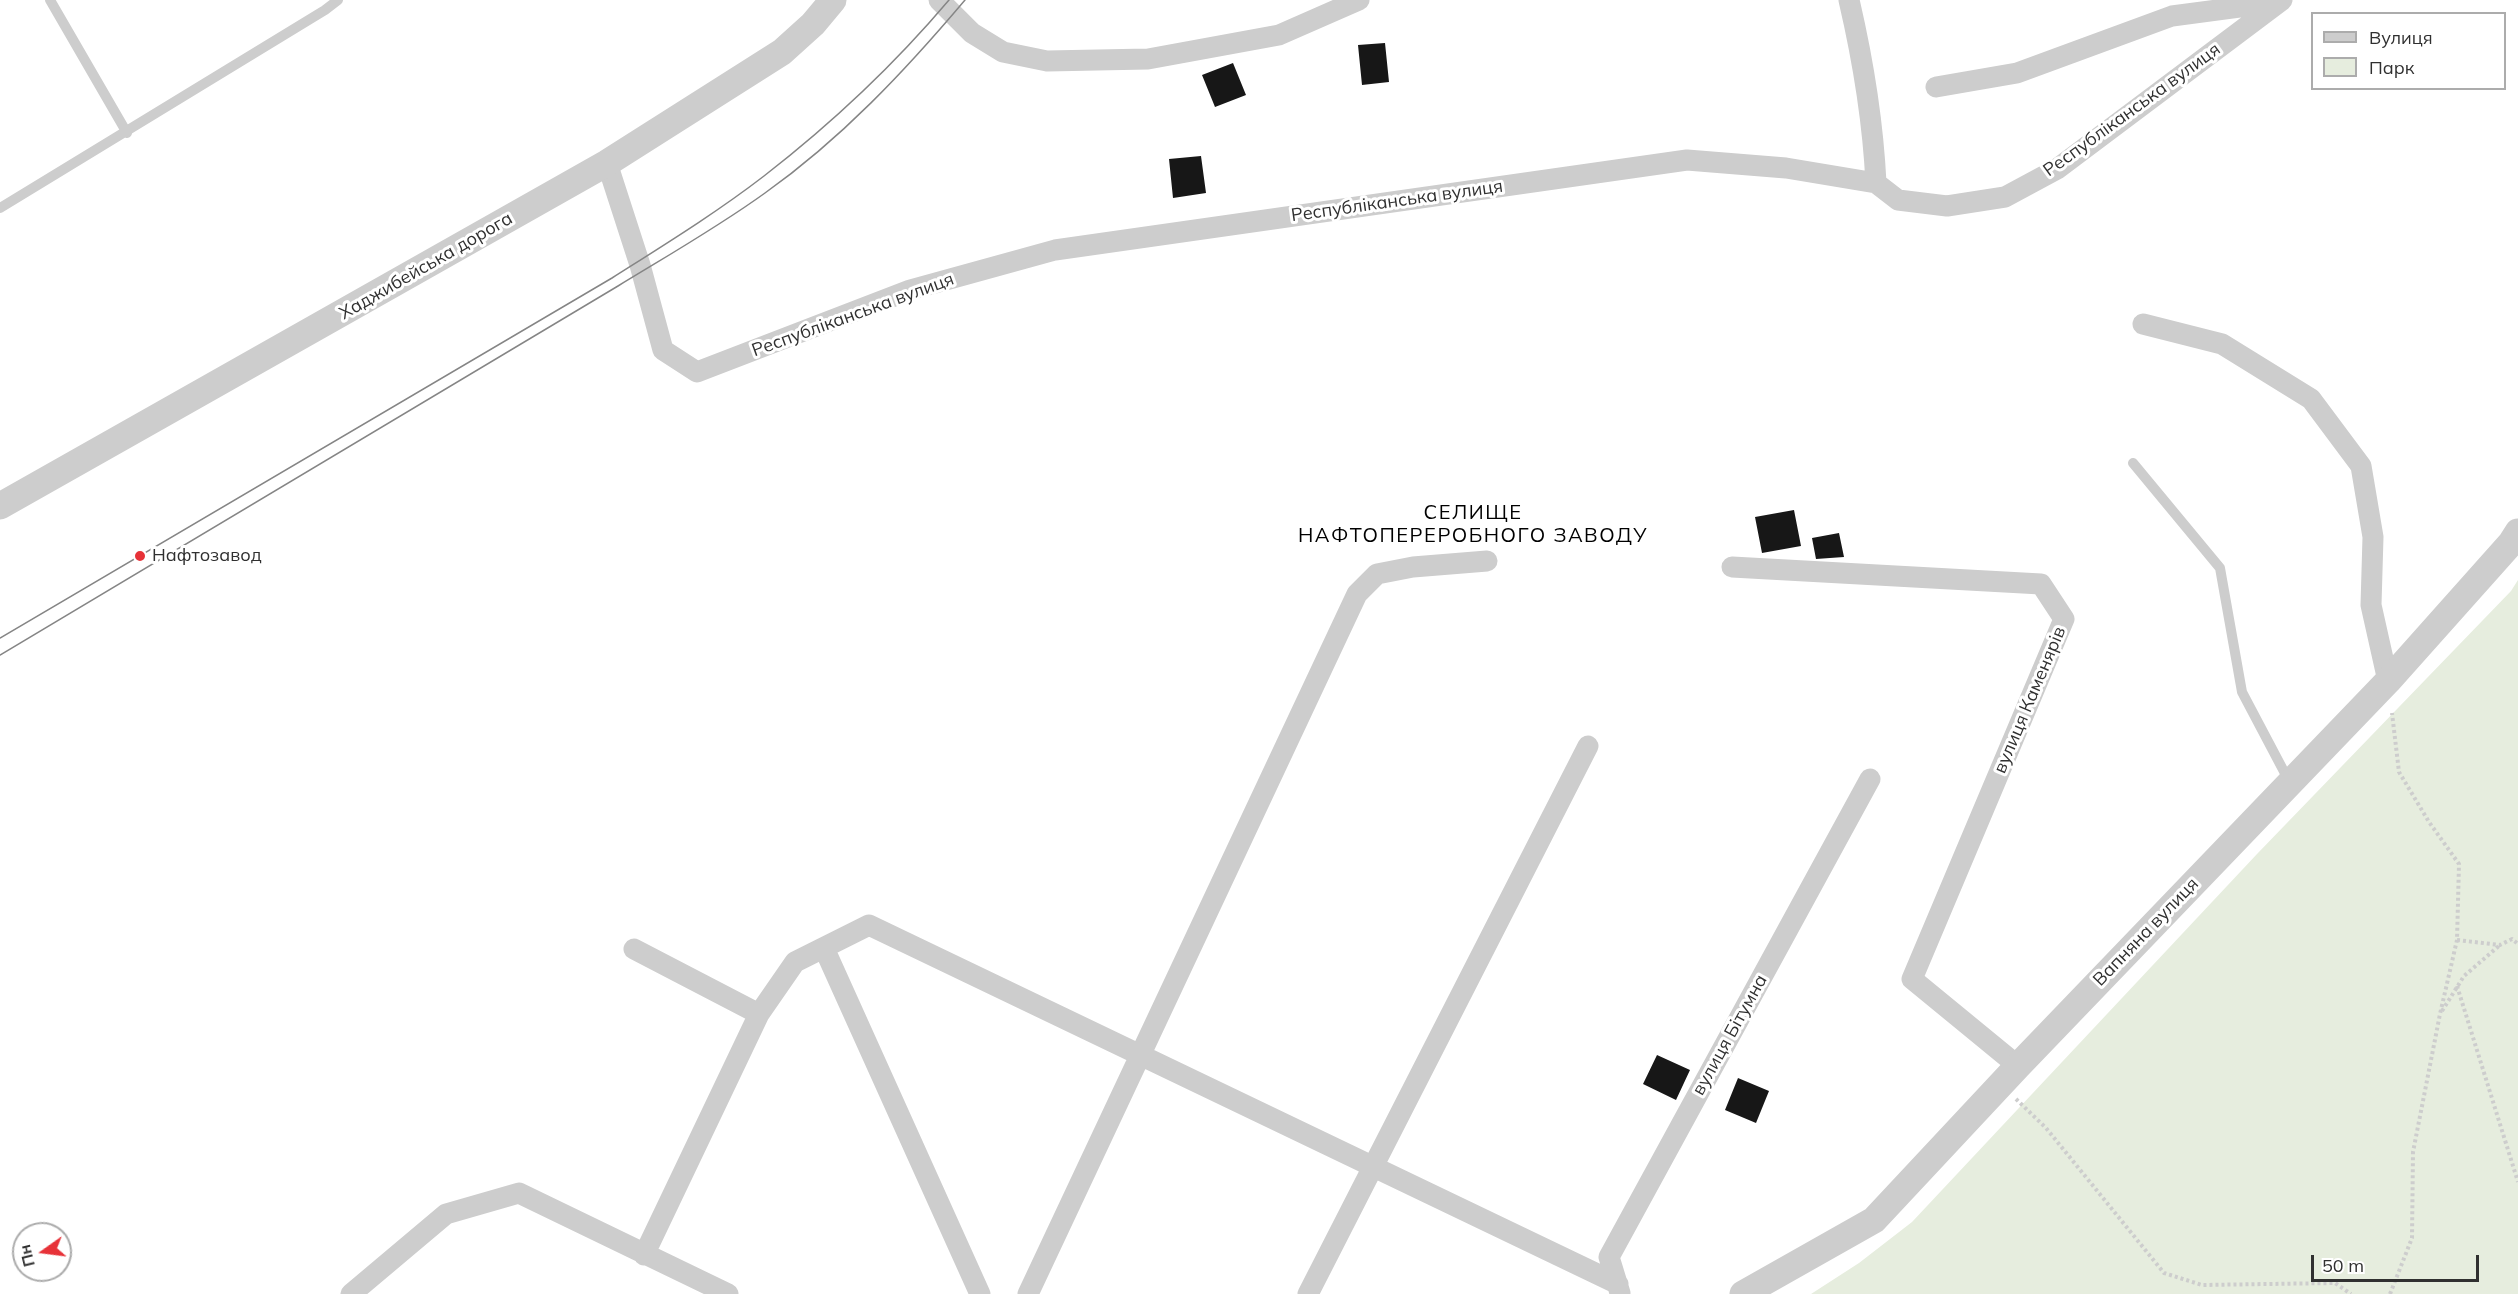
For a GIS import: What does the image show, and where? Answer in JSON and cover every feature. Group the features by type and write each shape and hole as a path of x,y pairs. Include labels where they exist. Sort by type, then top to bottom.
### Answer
{"street":[{"name":"Хаджибейська дорога","path":"0,506 606,163 782,52 813,24 833,0"},
{"path":"939,0 972,33 1003,52 1047,61 1148,59 1279,35 1359,0"},
{"path":"1850,0 1858,36 1871,127 1876,183"},
{"name":"Республіканська вулиця","path":"606,163 640,265 663,350 697,372 910,290 1055,250 1687,160 1786,168 1876,183 1898,200 1947,206 2005,197 2057,169 2280,1"},
{"path":"1936,87 2017,73 2172,16 2280,1"},
{"path":"2144,324 2222,344 2311,399 2361,466 2373,537 2371,605 2388,681"},
{"name":"Вапняна вулиця","path":"1743,1294 1874,1221 2009,1075 2292,785 2388,681 2511,543 2518,532"},
{"path":"1028,1294 1357,594 1377,574 1413,567 1487,561"},
{"name":"вулиця Каменярів","path":"1732,567 2041,584 2064,619 1912,979 2009,1075"},
{"path":"1308,1294 1588,746"},
{"name":"вулиця Бітумна","path":"1619,1289 1609,1257 1870,779"},
{"path":"644,1255 759,1014 795,962 869,926 1619,1289"},
{"path":"824,948 980,1294"},
{"path":"634,950 759,1014"},
{"path":"351,1294 446,1214 519,1193 728,1294"}],"lane":[{"path":"50,0 127,133"},
{"path":"0,208 127,133 338,0"},
{"path":"2133,463 2220,568 2242,693 2292,785"}],"path":[{"path":"2388,681 2399,772 2429,822 2459,864 2457,940 2439,1014 2413,1152 2412,1238 2390,1294"},
{"path":"2439,1014 2464,976 2500,945 2512,939 2518,944"},
{"path":"2457,940 2500,945"},
{"path":"2457,986 2518,1182"},
{"path":"2009,1075 2046,1128 2164,1273 2202,1285 2335,1283 2351,1294"}],"green space":[{"path":"2518,580 2518,1294 1811,1294 1859,1263 1912,1222 2257,854 2511,591"}],"building":[{"path":"1385,43 1389,82 1362,85 1358,45"},
{"path":"1233,63 1246,95 1215,107 1202,75"},
{"path":"1201,156 1206,193 1173,198 1169,159"},
{"path":"1794,510 1801,546 1762,553 1755,517"},
{"path":"1839,533 1844,557 1816,559 1812,538"},
{"path":"1657,1055 1690,1070 1676,1100 1643,1084"},
{"path":"1738,1078 1769,1091 1756,1123 1725,1110"}],"tram line":[{"path":"0,638 612,278 709,216 764,176 837,115 884,71 949,0"},
{"path":"0,655 618,286 747,206 793,172 846,127 919,53 965,0"}],"place":[{"name":"Нафтозавод","path":"140,556"}],"district":[{"name":"СЕЛИЩЕ НАФТОПЕРЕРОБНОГО ЗАВОДУ","path":"1473,524"}]}
